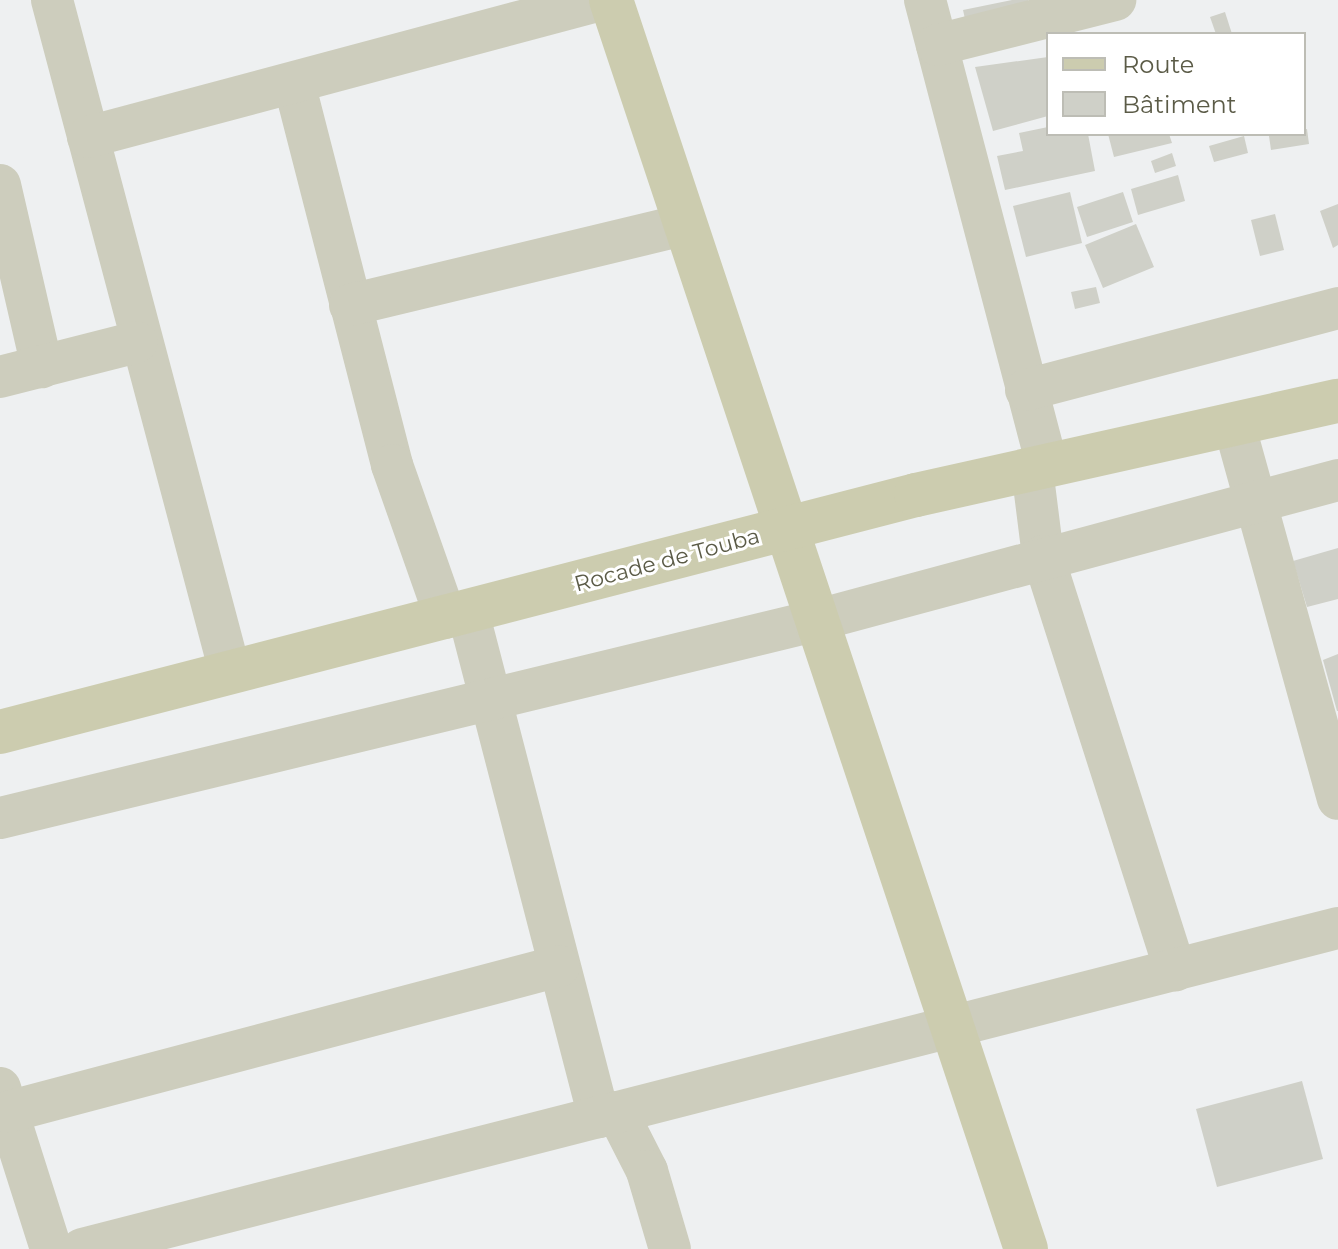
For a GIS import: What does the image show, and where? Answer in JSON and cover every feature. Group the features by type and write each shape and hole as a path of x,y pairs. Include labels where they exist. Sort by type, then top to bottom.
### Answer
{"main road":[{"path":"611,0 949,1028 1026,1249"},
{"name":"Rocade de Touba","path":"0,732 784,529 1039,466 1338,401"}],"street":[{"path":"52,0 137,342 230,672"},
{"path":"88,137 601,0"},
{"path":"925,0 1026,390 1039,466 1043,556 1175,970"},
{"path":"937,45 1115,0"},
{"path":"294,83 392,465 490,694 559,966 608,1114 647,1171 670,1249"},
{"path":"0,185 42,367"},
{"path":"350,305 684,225"},
{"path":"1026,390 1338,308"},
{"path":"0,377 137,342"},
{"path":"1234,424 1249,498 1336,782"},
{"path":"0,818 490,694 814,621 1249,498 1338,480"},
{"path":"82,1249 1338,928"},
{"path":"51,1249 3,1100 559,966"}],"building":[{"path":"1012,0 1028,0 1031,14 967,28 963,10"},
{"path":"1225,12 1231,32 1215,32 1210,17"},
{"path":"1046,57 1046,117 993,131 975,67"},
{"path":"1046,127 1046,136 1088,136 1095,171 1005,190 997,156 1023,151 1019,133"},
{"path":"1306,129 1309,144 1271,150 1269,136 1306,136"},
{"path":"1109,136 1170,136 1172,143 1114,157"},
{"path":"1244,136 1248,153 1214,162 1209,146"},
{"path":"1172,153 1176,166 1155,173 1151,161"},
{"path":"1178,175 1185,201 1138,215 1131,189"},
{"path":"1070,192 1082,243 1026,257 1013,206"},
{"path":"1123,192 1133,222 1087,237 1077,207"},
{"path":"1338,204 1338,245 1333,248 1320,211"},
{"path":"1275,214 1284,250 1260,256 1251,220"},
{"path":"1136,224 1154,267 1103,288 1085,245"},
{"path":"1096,287 1100,303 1075,309 1071,292"},
{"path":"1338,548 1338,599 1307,607 1293,561"},
{"path":"1338,654 1338,711 1337,711 1323,660"},
{"path":"1302,1081 1323,1159 1217,1187 1196,1109"}]}
